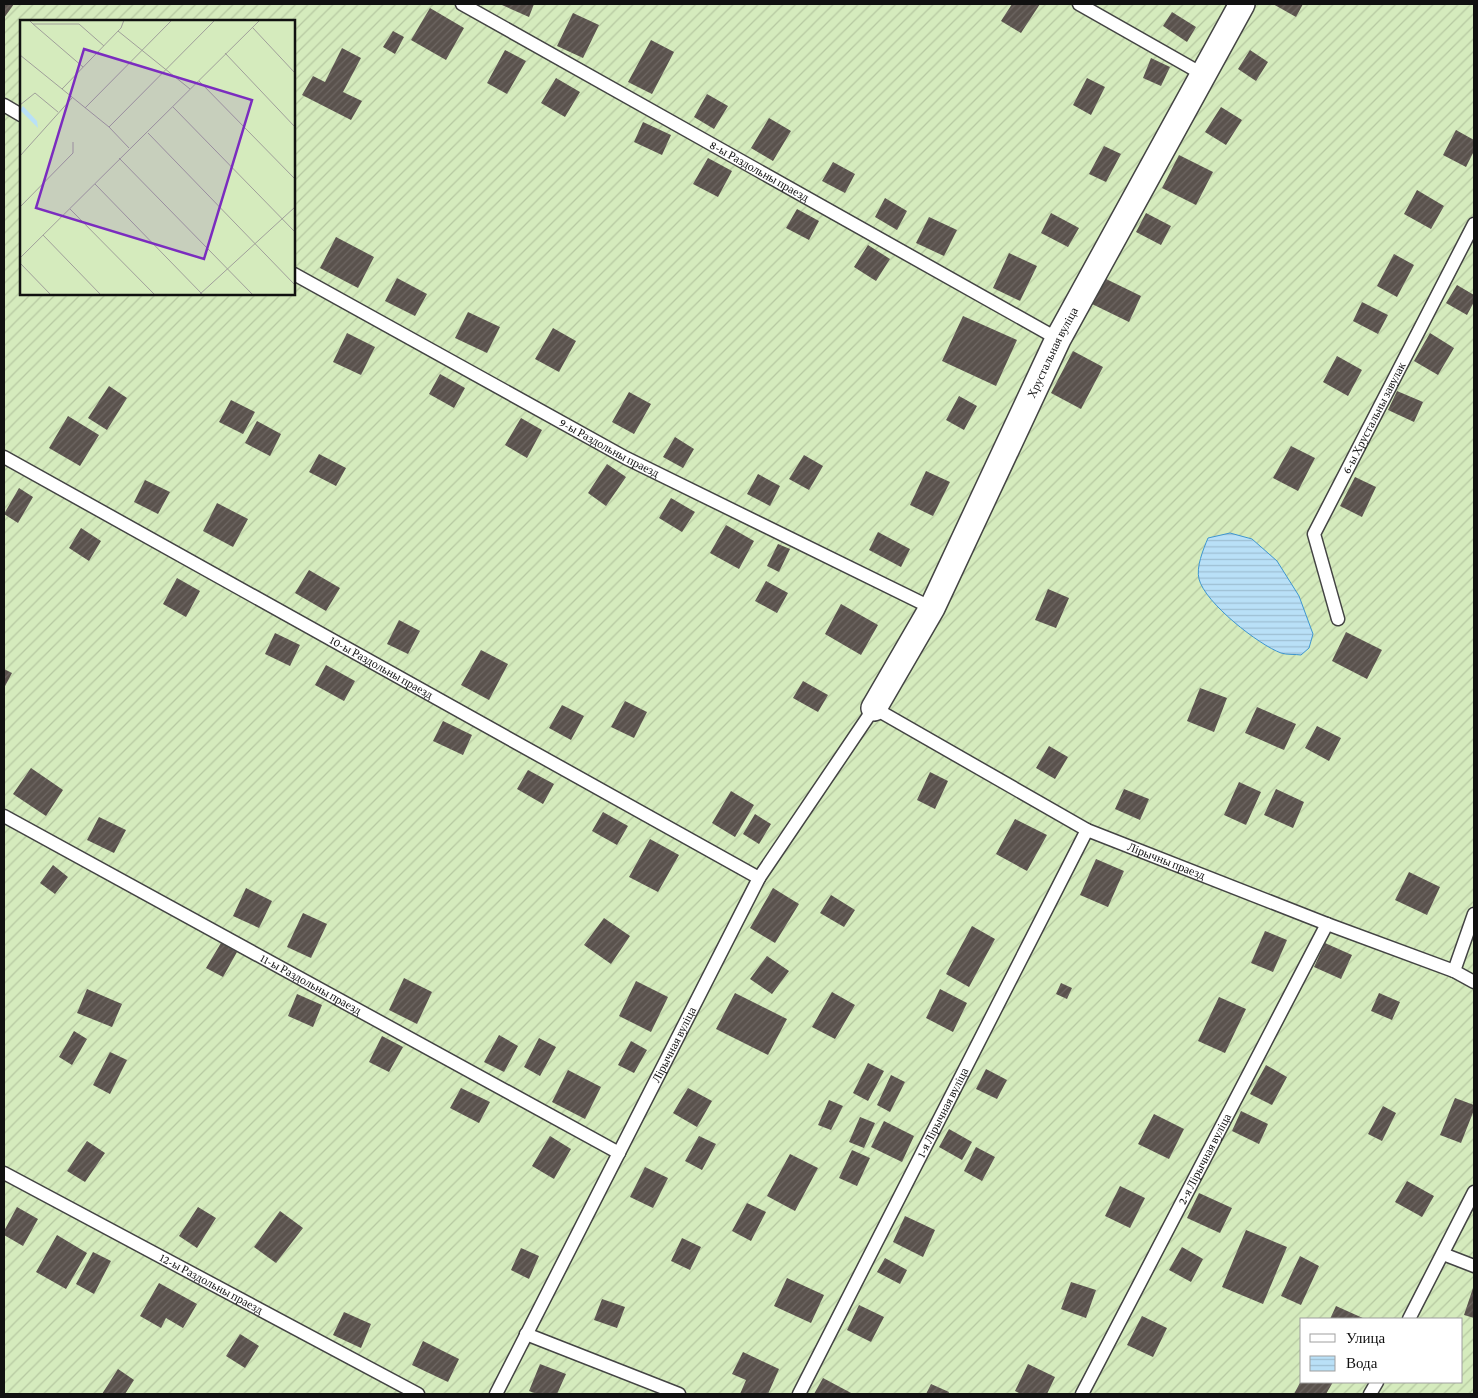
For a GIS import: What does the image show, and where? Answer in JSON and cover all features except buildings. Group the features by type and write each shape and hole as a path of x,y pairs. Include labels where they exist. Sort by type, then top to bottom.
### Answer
{"street":[{"name":"Хрустальная вуліца","path":"874,708 932,608 1058,339 1242,4"}],"lane":[{"name":"8-ы Раздольны праезд","path":"462,4 1058,339"},
{"path":"1079,4 1204,75"},
{"path":"4,105 20,114"},
{"name":"6-ы Хрустальны завулак","path":"1338,619 1314,534 1474,224"},
{"name":"9-ы Раздольны праезд","path":"295,275 626,458 932,608"},
{"name":"10-ы Раздольны праезд","path":"4,457 759,878"},
{"name":"Лірычная вуліца","path":"496,1394 759,878 874,708"},
{"name":"Лірычны праезд","path":"874,708 1087,830 1326,924 1454,971 1474,982"},
{"name":"11-ы Раздольны праезд","path":"4,816 619,1153"},
{"name":"1-я Лірычная вуліца","path":"799,1394 1087,830"},
{"path":"1454,971 1474,914"},
{"name":"2-я Лірычная вуліца","path":"1082,1394 1326,924"},
{"name":"12-ы Раздольны праезд","path":"4,1173 418,1394"},
{"path":"1410,1318 1474,1192"},
{"path":"1443,1254 1474,1266"},
{"path":"526,1334 679,1394"},
{"path":"1370,1394 1376,1383"}],"green space":[{"path":"4,4 1474,4 1474,1394 4,1394"}],"water":[{"path":"1230,533 1252,539 1277,561 1299,596 1313,634 1309,648 1301,655 1281,653 1271,649 1234,622 1211,600 1203,589 1198,569 1208,538"}]}
